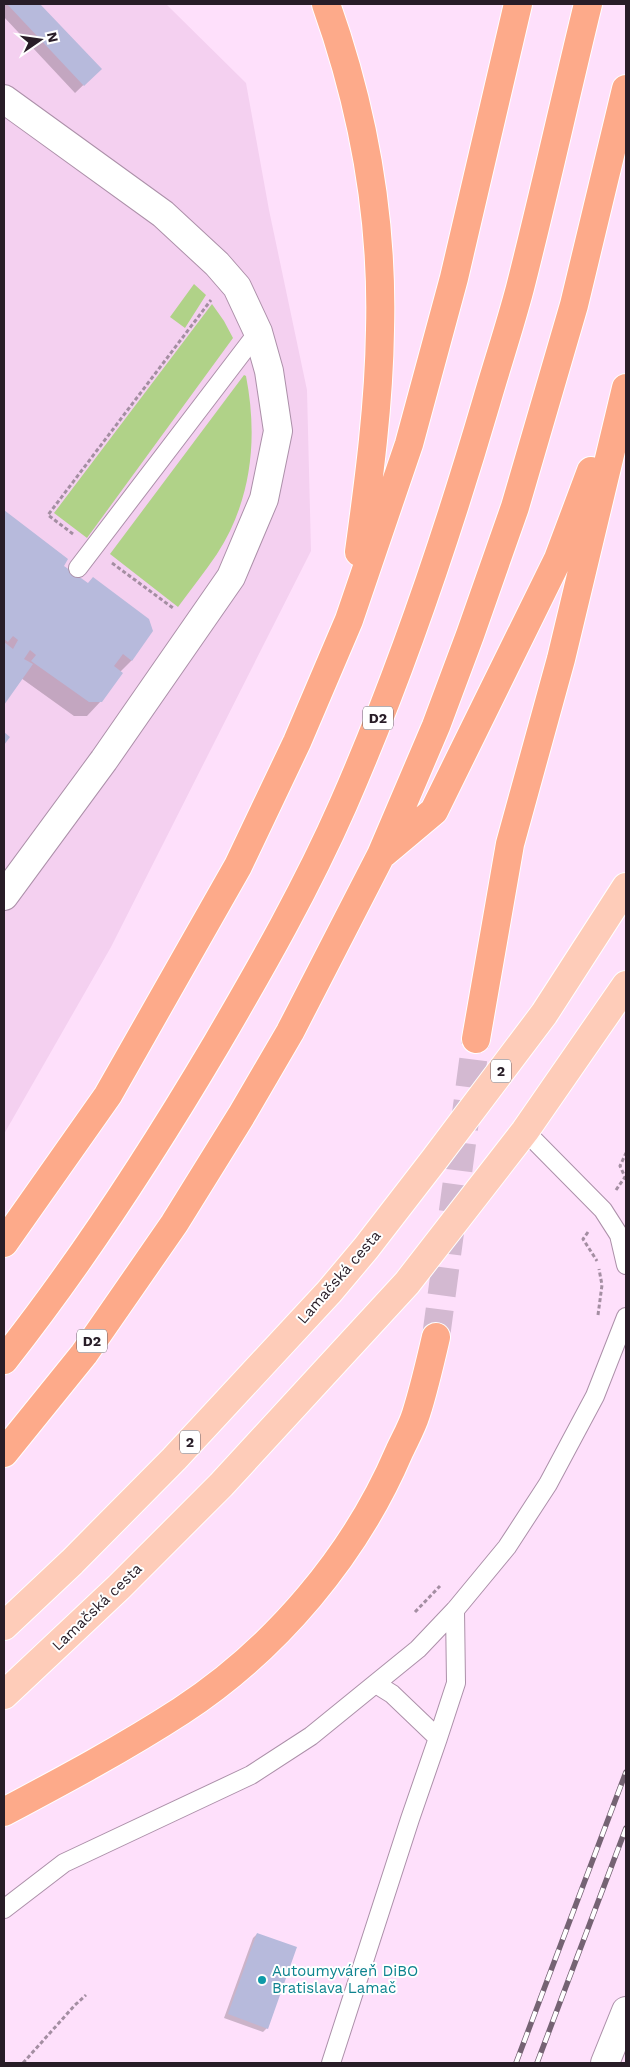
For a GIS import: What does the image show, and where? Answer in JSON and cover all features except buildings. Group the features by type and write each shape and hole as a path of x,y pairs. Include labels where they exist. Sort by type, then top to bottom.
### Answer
{"highway":[{"path":"326,4 343,51 360,117 378,246 380,330 376,397 367,494 349,620"},
{"path":"4,1243 108,1094 238,866 297,742 349,620 409,444 452,288 518,4"},
{"name":"D2","path":"4,1360 45,1307 171,1121 248,989 297,898 342,807 418,614 460,494 519,290 588,4"},
{"name":"D2","path":"4,1453 84,1354 174,1224 290,1032 381,855 440,717 515,507 574,305 626,89"},
{"path":"381,855 434,811 558,559 626,381"},
{"path":"476,1039 510,844 561,659 626,388"},
{"path":"4,1812 74,1774 182,1710 240,1665 291,1617 313,1593 347,1548 389,1476 415,1415 436,1337"}],"main road":[{"name":"Lamačská cesta","path":"4,1626 72,1562 168,1466 335,1285 434,1160 544,1014 626,887"},
{"name":"Lamačská cesta","path":"4,1696 119,1587 221,1485 407,1283 525,1131 626,985"}],"street":[{"path":"4,100 163,214 217,264 237,287 258,332 269,371 278,431 264,499 230,577 104,760 4,896"},
{"path":"605,2063 626,2011"}],"lane":[{"path":"78,568 258,332"},
{"path":"525,1131 603,1210 618,1235 626,1265"},
{"path":"4,1909 64,1863 251,1775 312,1736 418,1649 455,1610 507,1547 548,1484 595,1396 626,1317"},
{"path":"331,2063 456,1683 455,1610"},
{"path":"376,1684 392,1694 438,1738"}],"path":[{"path":"598,1320 602,1285 597,1260 583,1239 625,1177 620,1166 626,1153"},
{"path":"414,1614 441,1584"},
{"path":"23,2063 86,1995"}],"shaded area":[{"path":"4,4 166,4 246,83 269,210 307,390 311,551 111,947 4,1134"}],"green space":[{"path":"194,284 206,295 185,328 170,317"},
{"path":"212,304 233,338 87,538 54,513"},
{"path":"244,375 246,376 250,399 251,422 249,468 245,490 229,533 217,554 178,607 110,554"}],"tunnel":[{"path":"436,1337 476,1039"}],"railway":[{"path":"516,2063 626,1772"},
{"path":"537,2063 626,1828"}],"place":[{"name":"Autoumyváreň DiBO Bratislava Lamač","path":"262,1980"}]}
